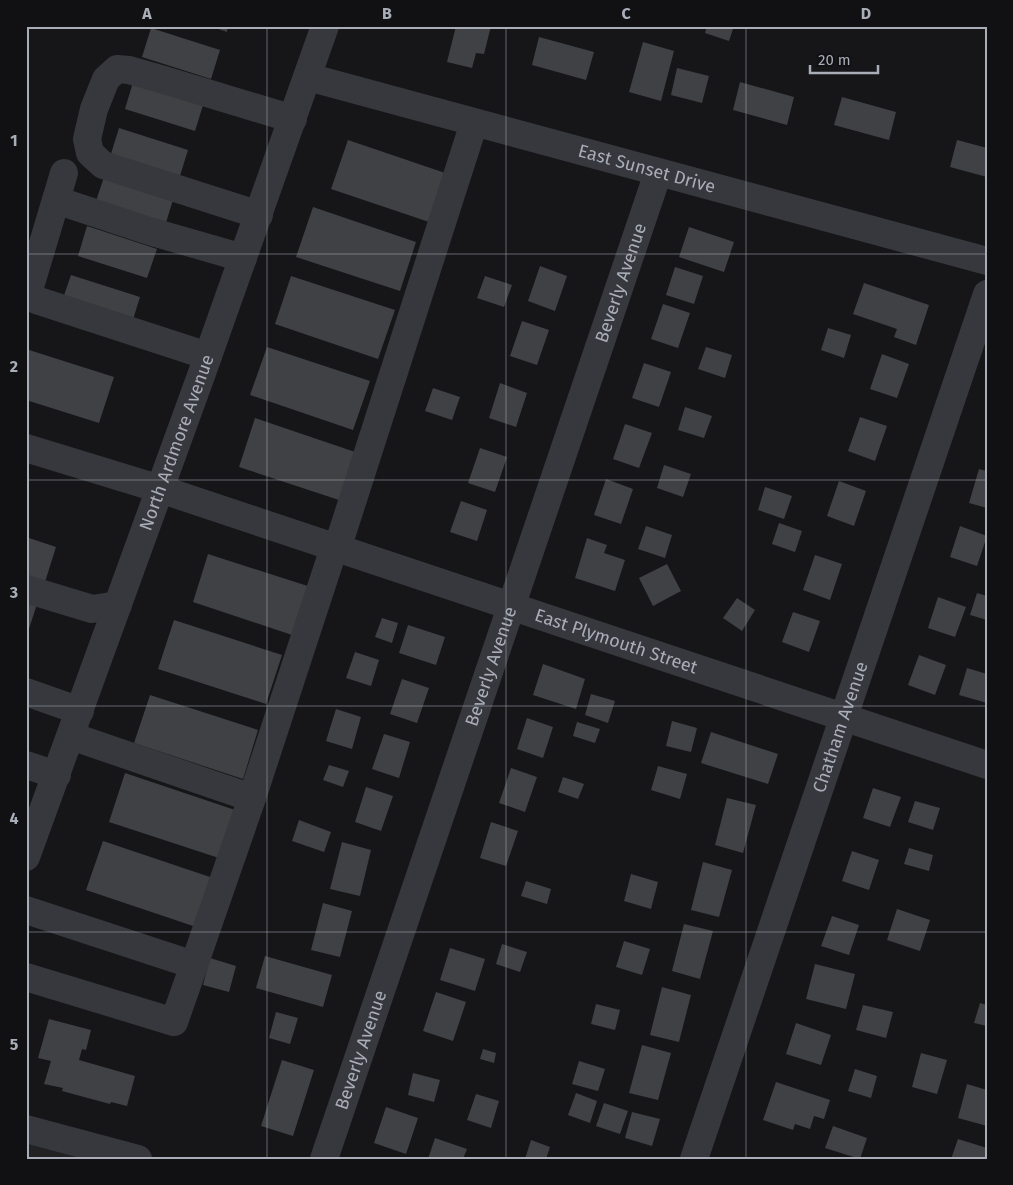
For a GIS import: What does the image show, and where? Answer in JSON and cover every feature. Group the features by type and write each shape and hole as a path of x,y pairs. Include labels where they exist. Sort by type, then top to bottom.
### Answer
{"street":[{"name":"North Ardmore Avenue","path":"26,857 259,215 325,26"},
{"path":"259,215 103,165 90,153 87,139 94,109 106,79 117,69 129,70 293,119"},
{"name":"East Sunset Drive","path":"308,77 987,262"},
{"path":"26,978 174,1022 336,548 474,122"},
{"path":"64,173 29,290 36,300 205,365"},
{"name":"Beverly Avenue","path":"324,1159 658,173"},
{"path":"56,200 149,231 243,258"},
{"name":"Chatham Avenue","path":"694,1159 987,294"},
{"path":"26,314 205,365"},
{"name":"East Plymouth Street","path":"26,448 160,489 987,765"},
{"path":"26,589 92,609 118,605"},
{"path":"26,692 80,711"},
{"path":"71,736 252,798"},
{"path":"26,765 57,775"},
{"path":"26,910 194,965"},
{"path":"28,1136 138,1159"}],"shaded area":[{"path":"26,1137 112,1159 26,1159"}],"building":[{"path":"210,26 228,26 227,32"},
{"path":"456,26 491,26 484,54 476,53 472,68 447,62"},
{"path":"707,26 734,26 729,41 705,33"},
{"path":"151,28 220,50 211,79 142,57"},
{"path":"539,37 594,52 586,80 532,65"},
{"path":"643,42 674,51 661,101 629,92"},
{"path":"677,68 709,76 702,103 671,95"},
{"path":"134,79 204,102 195,131 125,109"},
{"path":"740,82 794,97 787,125 733,110"},
{"path":"842,97 896,112 889,140 834,125"},
{"path":"119,128 188,150 179,179 110,157"},
{"path":"348,140 451,175 435,224 331,189"},
{"path":"957,140 987,148 987,177 950,167"},
{"path":"104,177 173,200 164,229 94,207"},
{"path":"313,207 416,242 400,291 296,257"},
{"path":"87,226 157,249 147,278 78,256"},
{"path":"689,227 734,242 724,272 679,257"},
{"path":"540,266 567,276 555,311 528,301"},
{"path":"675,267 703,276 694,304 666,295"},
{"path":"71,275 140,297 131,326 61,304"},
{"path":"291,276 395,310 378,359 275,324"},
{"path":"485,276 512,285 504,307 477,298"},
{"path":"864,283 929,305 916,345 894,337 897,329 853,314"},
{"path":"663,304 690,313 678,348 651,339"},
{"path":"522,321 549,330 537,365 510,356"},
{"path":"828,328 851,335 844,358 821,350"},
{"path":"267,347 370,381 353,430 250,395"},
{"path":"706,347 732,355 725,378 698,369"},
{"path":"26,349 114,377 99,423 26,400"},
{"path":"882,354 909,364 897,398 870,389"},
{"path":"644,363 671,372 659,407 632,398"},
{"path":"500,383 527,393 516,427 489,418"},
{"path":"433,388 460,397 452,420 425,411"},
{"path":"685,407 712,416 704,438 678,430"},
{"path":"860,417 887,426 875,461 848,451"},
{"path":"255,418 361,454 345,502 239,467"},
{"path":"625,424 652,433 639,468 613,459"},
{"path":"480,448 507,457 495,492 468,483"},
{"path":"664,465 691,474 683,497 657,488"},
{"path":"979,469 987,471 987,508 969,503"},
{"path":"606,479 633,489 621,524 594,515"},
{"path":"839,481 866,491 854,526 827,516"},
{"path":"765,487 792,496 784,519 758,510"},
{"path":"461,501 487,510 477,541 450,532"},
{"path":"779,523 802,531 795,552 772,544"},
{"path":"646,526 672,535 665,558 638,549"},
{"path":"960,526 987,536 977,566 950,557"},
{"path":"26,537 56,547 45,582 26,576"},
{"path":"587,538 607,545 604,553 625,560 615,591 575,578"},
{"path":"208,554 317,589 301,638 193,602"},
{"path":"815,555 842,564 830,600 803,590"},
{"path":"667,564 681,591 653,606 639,578"},
{"path":"977,593 987,596 987,620 970,615"},
{"path":"26,597 38,601 27,635 26,635"},
{"path":"938,597 966,607 955,637 928,628"},
{"path":"737,598 755,610 742,631 723,618"},
{"path":"793,612 820,621 809,652 782,642"},
{"path":"382,618 398,623 392,643 375,637"},
{"path":"174,620 282,655 266,704 158,669"},
{"path":"408,625 445,637 436,665 399,653"},
{"path":"355,652 379,660 371,686 346,678"},
{"path":"919,655 946,665 935,695 908,685"},
{"path":"543,664 585,679 576,709 533,695"},
{"path":"967,668 987,674 987,703 959,695"},
{"path":"402,679 429,688 417,723 390,714"},
{"path":"591,694 615,701 608,723 585,715"},
{"path":"150,695 258,730 243,779 134,743"},
{"path":"336,709 361,717 352,749 326,741"},
{"path":"527,718 553,727 543,758 517,749"},
{"path":"672,721 697,728 691,752 666,746"},
{"path":"577,722 600,729 595,743 573,736"},
{"path":"711,732 778,754 768,784 701,763"},
{"path":"384,734 410,742 399,778 372,769"},
{"path":"329,765 349,771 343,787 323,780"},
{"path":"658,766 687,774 680,799 651,790"},
{"path":"511,768 537,777 525,812 499,803"},
{"path":"125,773 241,812 225,860 109,822"},
{"path":"563,777 584,784 578,799 558,792"},
{"path":"366,787 393,796 381,831 355,822"},
{"path":"873,788 901,797 890,827 863,818"},
{"path":"727,798 756,805 743,853 715,845"},
{"path":"915,801 940,808 933,830 908,822"},
{"path":"299,820 331,832 324,852 292,841"},
{"path":"491,822 518,831 506,866 480,858"},
{"path":"103,841 219,880 202,929 86,890"},
{"path":"342,842 371,850 360,896 330,889"},
{"path":"909,848 933,855 929,871 904,864"},
{"path":"852,851 879,860 869,890 842,881"},
{"path":"703,862 732,870 719,917 691,910"},
{"path":"631,874 658,882 651,909 624,901"},
{"path":"526,881 551,889 547,904 521,896"},
{"path":"323,903 352,911 340,957 311,950"},
{"path":"897,909 930,920 920,951 887,940"},
{"path":"832,916 859,925 849,955 821,946"},
{"path":"684,924 713,931 700,979 672,971"},
{"path":"624,941 650,949 642,975 616,967"},
{"path":"502,944 527,952 520,972 496,964"},
{"path":"450,948 485,959 475,991 440,980"},
{"path":"265,956 332,975 323,1007 256,988"},
{"path":"210,958 236,966 229,992 203,985"},
{"path":"815,964 855,974 846,1009 806,999"},
{"path":"662,987 691,995 679,1042 650,1035"},
{"path":"436,992 466,1002 453,1041 423,1031"},
{"path":"980,1003 987,1005 987,1026 974,1023"},
{"path":"596,1004 620,1010 615,1030 591,1024"},
{"path":"863,1005 893,1012 886,1038 856,1030"},
{"path":"276,1012 298,1018 290,1044 269,1038"},
{"path":"49,1019 91,1030 86,1050 82,1049 79,1060 135,1076 127,1106 111,1102 110,1104 62,1091 63,1088 44,1084 51,1061 38,1058"},
{"path":"796,1023 831,1035 821,1065 786,1054"},
{"path":"642,1045 671,1053 658,1100 629,1093"},
{"path":"483,1049 496,1053 494,1063 480,1059"},
{"path":"921,1053 947,1060 937,1094 912,1087"},
{"path":"282,1060 314,1070 293,1136 261,1126"},
{"path":"579,1061 605,1069 598,1091 572,1084"},
{"path":"855,1069 877,1076 871,1098 848,1091"},
{"path":"413,1073 440,1080 434,1102 408,1095"},
{"path":"776,1082 830,1100 824,1119 814,1116 810,1129 795,1124 793,1130 763,1120"},
{"path":"967,1084 987,1090 987,1126 958,1118"},
{"path":"576,1093 597,1101 590,1123 568,1115"},
{"path":"476,1094 499,1101 491,1128 467,1120"},
{"path":"604,1103 628,1111 620,1134 596,1126"},
{"path":"386,1107 418,1118 406,1154 374,1143"},
{"path":"632,1112 660,1119 652,1146 625,1138"},
{"path":"833,1126 867,1138 860,1159 825,1148"},
{"path":"435,1138 467,1149 463,1159 428,1159"},
{"path":"958,1139 987,1148 987,1159 951,1159"},
{"path":"531,1140 550,1147 546,1159 525,1159"}]}
